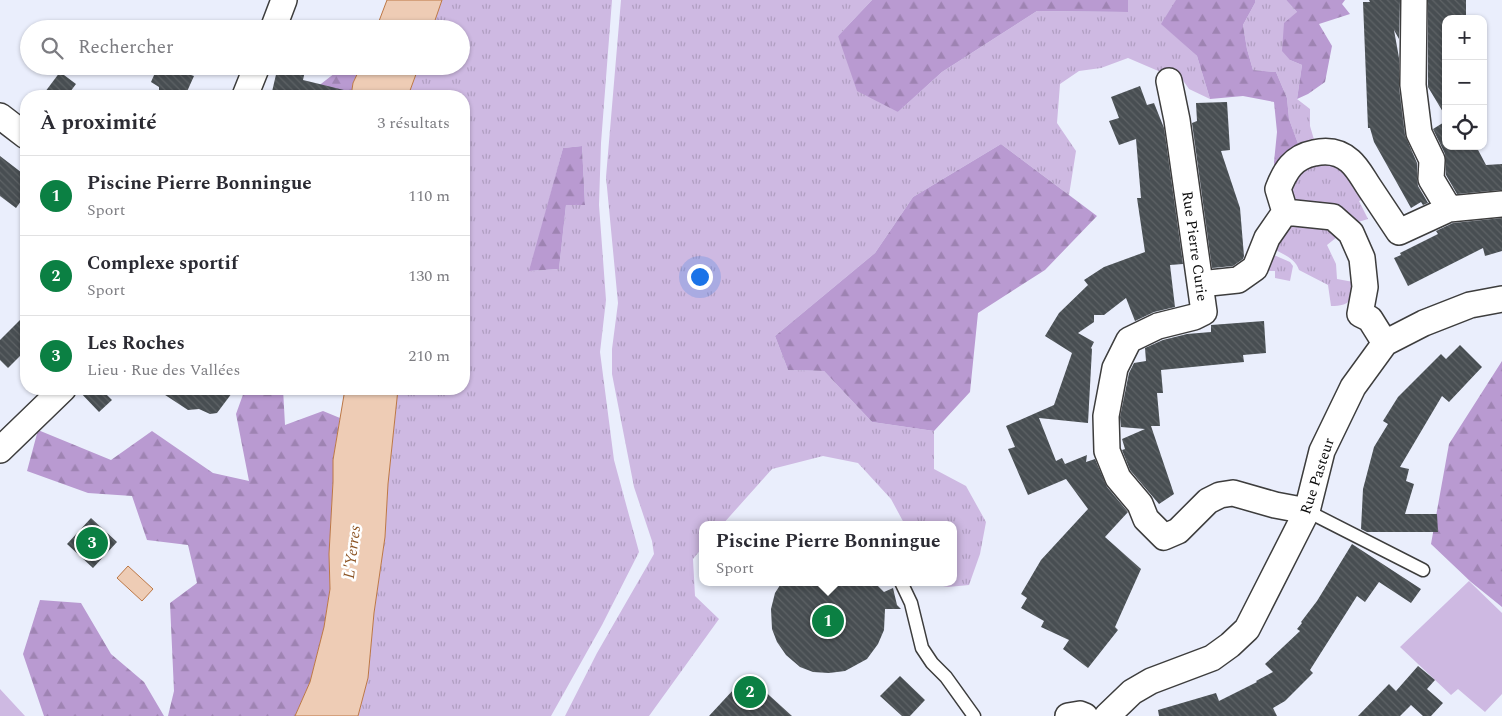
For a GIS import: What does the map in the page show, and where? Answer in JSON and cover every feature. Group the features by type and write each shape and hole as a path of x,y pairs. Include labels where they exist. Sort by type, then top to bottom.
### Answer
{"street":[{"path":"276,20 284,0"},
{"path":"1414,0 1413,85 1420,133 1432,160 1431,179 1449,209"},
{"path":"247,90 253,75"},
{"name":"Rue Pierre Curie","path":"1169,81 1177,120 1204,312 1194,317 1158,326 1129,340 1115,368 1106,416 1107,451 1118,478 1140,504 1146,519 1164,536 1178,531 1208,501 1220,495 1233,492 1274,505 1307,511"},
{"path":"0,116 20,131"},
{"path":"1286,212 1278,189 1286,170 1296,159 1326,150 1350,161 1399,232 1449,209 1502,204"},
{"path":"1200,284 1238,280 1255,268 1267,238 1286,212"},
{"path":"1286,212 1333,218 1351,233 1362,258 1365,287 1360,314 1370,319 1385,342"},
{"name":"Rue Pasteur","path":"1107,716 1132,692 1151,681 1212,658 1247,629 1307,511 1322,451 1353,387 1385,342 1424,323 1470,305 1502,299"},
{"path":"0,450 57,395"},
{"path":"1068,716 1080,714 1085,716"}],"lane":[{"path":"1307,511 1423,570"},
{"path":"904,586 911,603 922,648 974,716"}],"green space":[{"path":"442,0 612,0 601,143 599,205 606,300 600,352 614,460 639,552 602,625 551,716 358,716 368,677 374,613 385,537 388,484 397,395 470,395 470,90 410,90 416,75 470,75 470,20 435,20","holes":["582,146 585,205 566,205 559,269 530,271 563,148"]},
{"path":"621,0 872,0 838,36 898,112 942,72 1037,11 1128,12 1128,0 1178,0 1162,24 1197,56 1210,99 1189,89 1182,79 1128,58 1101,68 1079,71 1060,84 1057,123 1076,151 1069,195 1001,144 913,197 875,253 775,336 788,370 824,371 872,422 934,431 934,469 966,486 986,522 980,554 969,585 948,587 943,586 957,586 957,521 903,521 891,499 858,463 823,456 772,469 726,521 699,521 699,552 693,559 695,596 719,619 649,716 565,716 597,653 654,554 652,541 634,487 612,374 612,349 618,303 606,177"},
{"path":"872,0 1128,0 1128,12 1037,11 942,72 898,112 857,91 838,36"},
{"path":"1176,0 1255,0 1243,25 1253,70 1276,72 1287,98 1289,119 1300,149 1275,172 1277,132 1274,102 1243,96 1210,99 1197,56 1161,24"},
{"path":"1255,0 1286,0 1297,12 1290,60 1302,65 1297,99 1310,109 1310,126 1315,143 1300,149 1289,119 1287,98 1276,72 1253,70 1243,25"},
{"path":"1286,0 1345,0 1342,4 1350,14 1319,24 1332,46 1325,82 1297,99 1302,65 1290,60 1282,51 1284,23 1297,12"},
{"path":"332,75 357,75 352,90 318,90 317,87"},
{"path":"1001,144 1097,216 1045,270 978,313 970,392 934,431 872,422 824,371 788,370 775,336 875,253 913,197"},
{"path":"582,146 585,205 566,205 559,269 529,271 563,148"},
{"path":"1327,155 1369,197 1359,201 1368,219 1353,222 1290,201 1288,177"},
{"path":"1306,221 1342,233 1327,245 1336,264 1337,279 1359,283 1350,300 1343,305 1331,306 1328,285 1299,270 1291,259 1269,247 1284,229"},
{"path":"1267,252 1290,262 1293,266 1290,281 1275,278 1275,271 1269,271"},
{"path":"1502,361 1502,607 1471,582 1431,544 1449,444"},
{"path":"243,395 283,395 285,425 323,411 340,418 333,460 329,554 330,589 324,627 310,682 295,716 168,716 174,691 170,603 197,583 188,545 147,540 132,496 88,493 27,471 38,430 111,460 152,431 213,473 249,481 236,414"},
{"path":"1469,581 1502,613 1502,694 1485,712 1458,689 1451,695 1400,647"},
{"path":"40,600 81,603 111,654 144,682 164,716 44,716 23,654"},
{"path":"0,689 25,716 0,716"}],"water":[{"path":"387,0 442,0 435,20 379,20"},
{"path":"357,75 416,75 410,90 352,90"},
{"name":"L'Yerres","path":"344,395 397,395 388,484 385,537 374,613 368,678 358,716 295,716 310,682 324,627 330,589 329,554 333,460"},
{"path":"128,566 153,589 142,601 117,578"}],"building":[{"path":"1369,0 1400,0 1399,39 1394,30 1399,58 1399,87 1405,135 1417,163 1418,186 1428,203 1423,205 1421,202 1411,208 1374,142 1370,128 1368,128 1363,2 1370,2"},
{"path":"1428,0 1466,0 1466,15 1442,15 1442,110 1428,87"},
{"path":"58,75 64,75 76,84 72,90 46,90"},
{"path":"154,75 194,76 188,90 159,90 159,87 151,82"},
{"path":"276,75 304,75 303,80 344,90 272,90"},
{"path":"1140,86 1147,105 1154,103 1164,128 1183,264 1170,265 1175,307 1154,312 1135,321 1126,298 1104,315 1094,315 1094,322 1078,333 1094,342 1091,348 1088,423 1039,418 1056,461 1062,458 1065,464 1087,455 1086,462 1095,459 1107,487 1128,512 1105,537 1141,569 1115,627 1118,630 1088,668 1063,649 1069,640 1041,627 1044,621 1021,608 1027,598 1021,594 1041,560 1088,509 1066,479 1028,495 1008,449 1015,447 1006,426 1054,405 1072,353 1045,336 1059,313 1088,285 1084,280 1104,267 1145,252 1137,198 1141,198 1136,139 1119,145 1109,121 1119,118 1111,97"},
{"path":"1227,102 1230,150 1221,151 1240,208 1244,256 1243,259 1233,266 1212,268 1192,123 1197,121 1196,103"},
{"path":"1442,123 1442,148 1433,129"},
{"path":"1443,150 1478,150 1486,165 1502,164 1502,190 1457,194 1446,175"},
{"path":"0,156 20,171 20,202 16,208 0,196"},
{"path":"1502,218 1502,251 1485,256 1483,248 1408,286 1394,258 1401,255 1400,253 1438,234 1436,231 1453,223"},
{"path":"20,320 20,356 8,368 0,360 0,340"},
{"path":"1264,321 1266,353 1243,355 1244,362 1161,370 1163,393 1157,393 1160,426 1151,426 1174,494 1159,504 1130,470 1122,450 1125,449 1122,439 1145,429 1121,427 1120,417 1129,373 1134,363 1146,361 1145,348 1163,340 1187,334 1211,332 1211,325"},
{"path":"1460,345 1482,367 1449,402 1442,396 1400,467 1409,469 1406,481 1414,484 1405,514 1437,514 1438,532 1367,532 1361,529 1363,489 1374,447 1388,424 1383,421 1398,397 1441,354 1446,359"},
{"path":"83,395 107,395 112,400 99,412"},
{"path":"165,395 230,395 217,413 210,414 199,409 188,410"},
{"path":"91,518 117,542 93,568 67,544"},
{"path":"1352,544 1421,589 1411,603 1379,582 1365,602 1357,596 1310,670 1313,673 1285,701 1273,708 1277,716 1159,716 1158,710 1216,693 1219,701 1273,672 1265,664 1300,631 1297,629 1301,622 1317,601"},
{"path":"779,586 878,586 884,592 893,588 897,605 901,609 885,609 884,630 878,644 867,659 845,671 813,672 800,667 786,655 777,642 772,629 771,609 775,593"},
{"path":"1418,666 1435,680 1427,689 1443,703 1431,716 1423,716 1411,705 1400,716 1358,716 1389,684 1396,691"},
{"path":"747,675 792,716 709,716"},
{"path":"900,676 925,700 910,716 902,716 880,696"}],"place":[{"name":"Les Roches","path":"92,543"},
{"name":"Piscine Pierre Bonningue","path":"828,621"},
{"name":"Complexe sportif","path":"750,692"}]}
